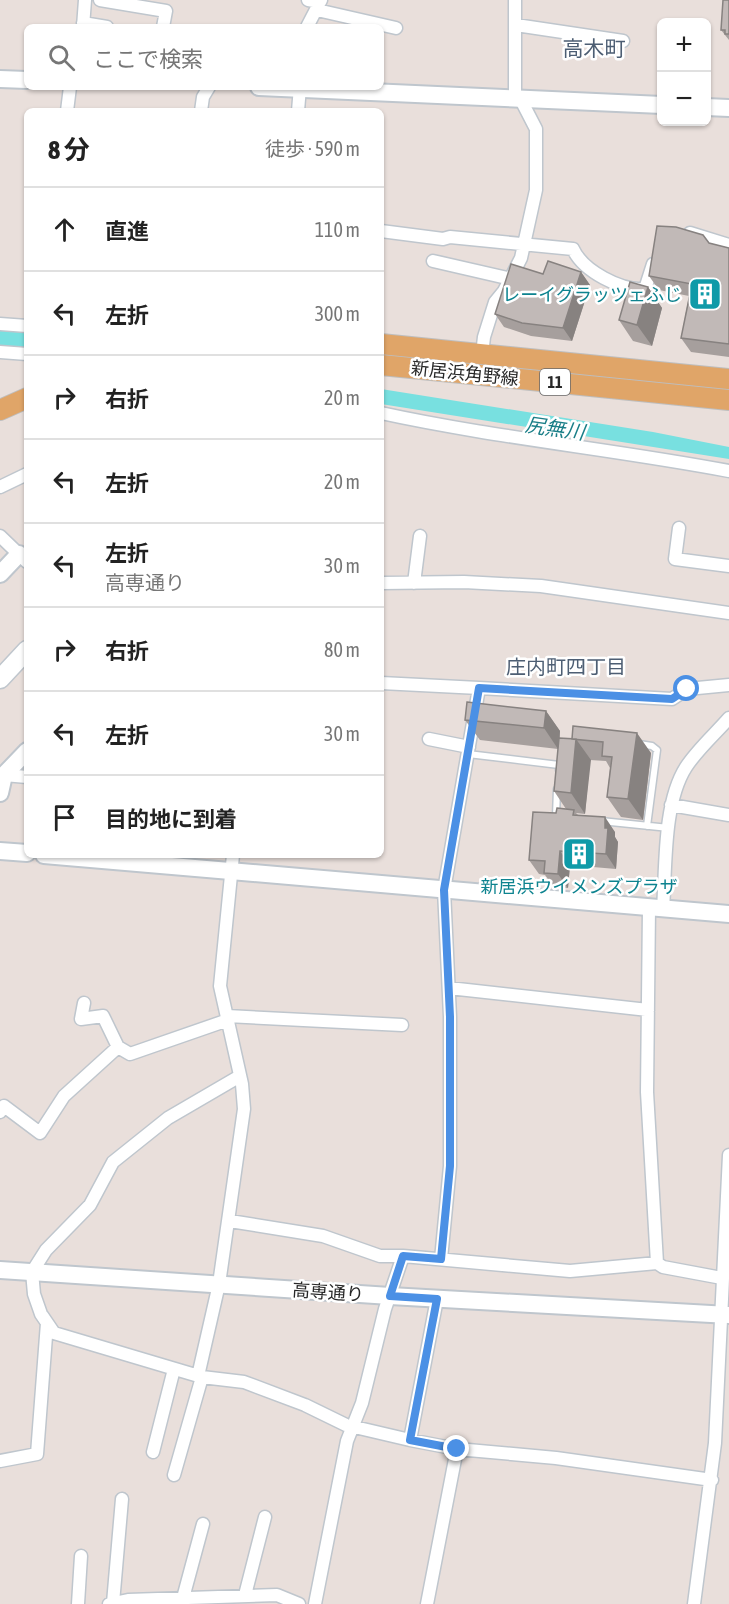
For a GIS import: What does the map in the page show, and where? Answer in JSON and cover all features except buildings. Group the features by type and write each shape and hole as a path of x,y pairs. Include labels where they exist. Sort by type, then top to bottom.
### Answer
{"main road":[{"name":"新居浜角野線","path":"384,344 729,379"},
{"name":"新居浜角野線","path":"384,364 729,400"},
{"path":"0,410 24,399"},
{"path":"0,679 24,657"}],"street":[{"path":"83,24 85,0"},
{"path":"100,0 166,11 164,24"},
{"path":"482,354 484,337 495,302 511,279 524,245 533,209 538,154 534,121 517,98 515,0"},
{"path":"308,24 316,3 383,24"},
{"path":"384,24 396,28"},
{"path":"516,25 623,41"},
{"path":"0,79 24,80"},
{"path":"67,108 70,90"},
{"path":"201,108 203,97 207,90"},
{"path":"298,108 300,90"},
{"path":"359,90 657,105"},
{"path":"711,107 729,108"},
{"path":"384,231 443,239 450,237 573,249 585,265 608,280 635,290 645,289 656,251"},
{"path":"680,231 729,244"},
{"path":"433,261 511,279"},
{"path":"0,324 24,326"},
{"path":"0,352 24,354"},
{"path":"384,414 445,427 543,440 729,471"},
{"path":"0,487 24,475"},
{"path":"679,528 675,559 729,566"},
{"path":"0,536 23,558 0,574"},
{"path":"414,583 420,536"},
{"path":"384,583 464,582 541,586 667,602 729,613"},
{"path":"384,683 672,699 687,689 729,686"},
{"path":"441,1259 450,1166 449,988 444,890 479,688"},
{"path":"657,1263 647,1092 648,1010 656,908 671,804 686,766 729,718"},
{"path":"429,740 469,751"},
{"path":"0,793 4,775 24,754"},
{"path":"4,775 24,777"},
{"path":"671,804 729,815"},
{"path":"0,851 24,854"},
{"path":"75,858 729,915"},
{"path":"174,1474 200,1377 219,1284 230,1221 244,1109 240,1076 220,986 233,858"},
{"path":"449,988 648,1010"},
{"path":"84,1003 81,1019 103,1016 118,1047 130,1054 227,1018 402,1025"},
{"path":"0,1112 4,1106 39,1132 64,1096 118,1047"},
{"path":"240,1076 168,1118 112,1162 90,1205 46,1250 32,1272 34,1294 54,1333 200,1377 244,1382 352,1425 410,1440 457,1449 556,1458 712,1480"},
{"path":"694,1604 712,1480 715,1443 724,1314 722,1278 727,1225 729,1155"},
{"path":"230,1221 323,1236 380,1256 441,1259 570,1271 657,1263 722,1278"},
{"path":"315,1604 352,1425 362,1403 403,1256"},
{"name":"高専通り","path":"0,1270 437,1299 724,1314"},
{"path":"410,1440 437,1299"},
{"path":"0,1461 37,1454 47,1323"},
{"path":"153,1452 174,1369"},
{"path":"715,1443 729,1444"},
{"path":"427,1604 457,1449"},
{"path":"122,1499 111,1604 183,1598 224,1600 245,1595 276,1594 299,1604"},
{"path":"245,1595 265,1517"},
{"path":"183,1598 203,1524"},
{"path":"78,1604 81,1556"}],"lane":[{"path":"631,743 652,746 657,750 647,826"},
{"path":"469,751 559,765"},
{"path":"558,775 559,765 566,756"},
{"path":"558,785 556,816 567,817"},
{"path":"590,819 669,828"}],"water":[{"path":"384,389 653,432 729,447 729,459 384,404"}],"waterway":[{"name":"尻無川","path":"0,337 24,339"}],"place":[{"name":"レーイグラッツェふじ","path":"705,294"},
{"name":"新居浜ウイメンズプラザ","path":"579,854"}],"district":[{"name":"高木町","path":"594,48"},
{"name":"庄内町四丁目","path":"566,666"}],"route":[{"path":"457,1449 410,1440 437,1299 390,1296 403,1256 441,1259 450,1166 450,1017 444,890 479,688 672,699 687,689"}]}
